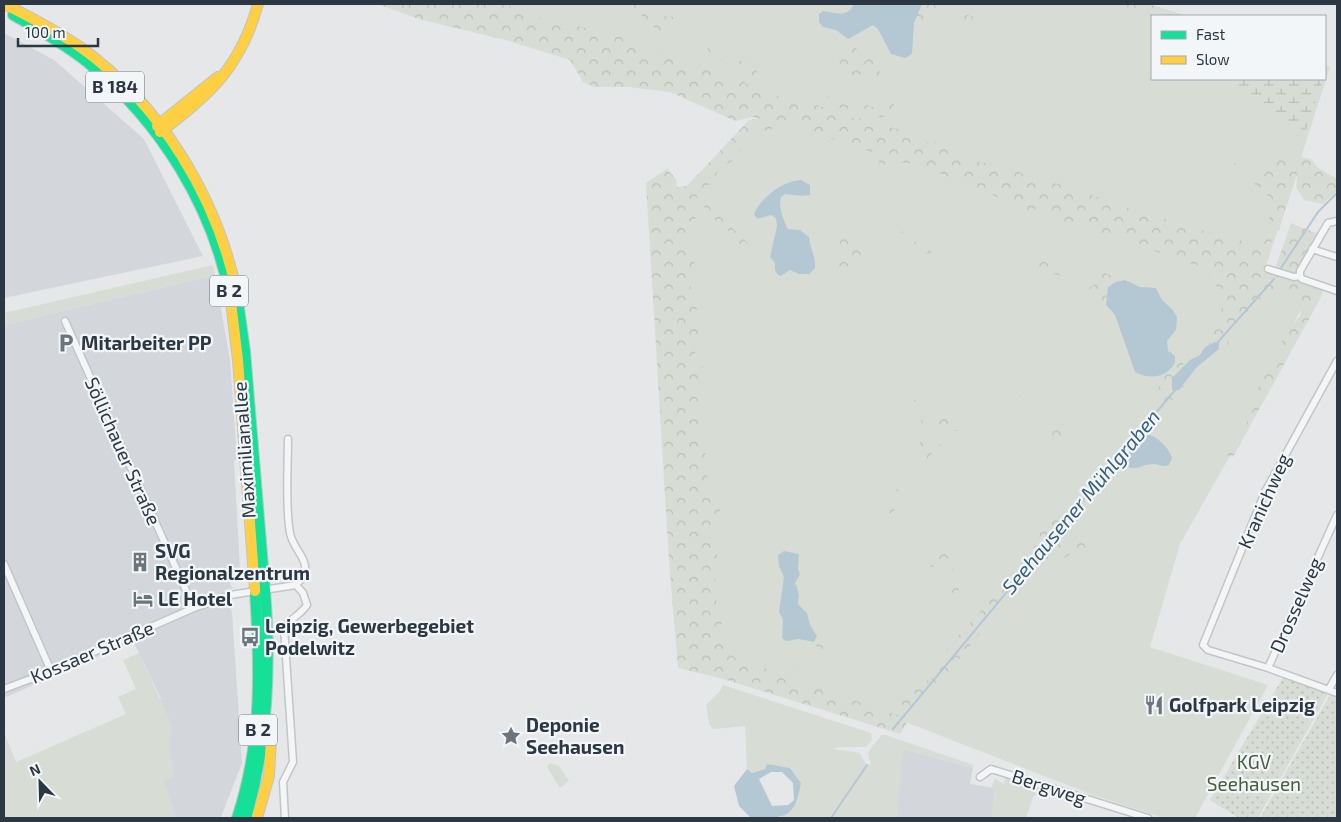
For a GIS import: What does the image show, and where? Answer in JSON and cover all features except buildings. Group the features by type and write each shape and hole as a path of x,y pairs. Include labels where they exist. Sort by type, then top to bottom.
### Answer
{"main road":[{"name":"Maximilianallee","path":"4,4 49,27 84,51 124,86 190,167 214,215 241,290 260,590 260,695 255,753 237,818"},
{"path":"159,129 212,82 239,54 249,34 258,4"},
{"name":"B 184","path":"4,10 46,34 89,64 159,129"},
{"name":"Maximilianallee","path":"159,129 200,206 218,251 229,292 238,358 260,590 270,662 268,720 260,770 246,818"},
{"path":"257,818 271,764 271,729 268,720"},
{"path":"229,818 237,801 246,791"}],"street":[{"path":"1300,276 1312,249 1334,221"},
{"path":"1312,249 1337,257"},
{"path":"1268,269 1294,277 1300,276"},
{"path":"1300,276 1302,280 1337,291"},
{"name":"Söllichauer Straße","path":"65,321 194,608"},
{"name":"Kranichweg","path":"1268,668 1204,647 1263,496 1337,361"},
{"path":"260,590 296,585 304,575 305,565 302,556 290,534 288,439"},
{"name":"Drosselweg","path":"1268,668 1337,515"},
{"path":"4,564 52,671"},
{"path":"285,818 283,782 293,762 284,627 294,616 303,611 307,604 303,593 296,585"},
{"name":"Kossaer Straße","path":"4,689 52,671 194,608 230,595 260,590"},
{"path":"1268,668 1337,693"},
{"path":"1329,689 1337,675"},
{"name":"Bergweg","path":"980,777 991,769 1148,818"}],"shaded area":[{"path":"4,33 54,60 144,139 203,256 4,298"},
{"path":"215,275 230,360 237,459 234,461 240,569 230,584 233,588 224,591 232,612 242,763 221,817 217,818 4,818 161,699 133,641 4,698 4,325"},
{"path":"903,749 973,768 970,784 995,788 992,818 896,818"}],"green space":[{"path":"377,4 505,4 562,27 566,23 620,37 625,35 634,41 645,43 656,32 651,23 631,4 639,4 658,16 678,17 677,23 666,31 667,35 664,36 657,49 655,46 658,37 641,50 711,71 723,78 738,76 746,84 762,91 794,101 814,104 856,119 846,145 812,130 788,124 752,117 735,121 670,92 628,87 594,87 583,82 570,60 506,40 422,20"},
{"name":"Golfpark Leipzig","path":"442,4 1136,4 1171,15 1151,15 1151,80 1326,80 1265,269 1309,291 1249,422 1180,544 1150,647 1268,685 1195,818 1164,818 1093,795 890,716 712,653 677,202 763,111"},
{"path":"919,4 937,4 939,11 950,8 979,20 972,22 949,14 939,14 920,21 912,27"},
{"path":"1118,4 1149,4 1184,15 1151,15"},
{"path":"848,43 855,45 860,58 864,54 865,62 870,56 875,62 874,67 879,70 882,76 874,83 866,73 854,76 834,58"},
{"path":"706,44 718,54 749,64 755,68 759,82 754,82 750,71 711,54"},
{"name":"Golfpark Leipzig","path":"1326,65 1330,67 1326,79"},
{"path":"1234,80 1323,80 1304,135 1299,127 1295,128 1253,101"},
{"path":"889,91 901,91 901,94 895,102 892,111 882,118 822,104 821,101 829,96 846,105 857,101 874,108 882,108 891,105 887,95"},
{"path":"858,118 904,131 924,142 938,142 975,161 1001,167 1012,165 1022,174 1038,181 1073,186 1085,193 1140,212 1230,238 1236,238 1251,245 1265,227 1275,232 1263,266 1280,285 1275,286 1267,300 1258,299 1252,312 1248,312 1235,329 1226,349 1214,353 1209,342 1211,340 1212,322 1220,319 1222,302 1217,298 1216,283 1203,266 1181,262 1128,240 1106,235 1103,237 1094,228 1074,228 1037,210 1026,211 972,185 948,180 944,175 911,164 899,162 879,164 878,154 862,149 859,152 851,150 848,143"},
{"path":"754,119 779,126 781,128 780,131 773,129 763,131 752,138 732,161 720,168 711,183 700,191 694,205 696,222 692,235 685,243 688,260 691,254 699,254 695,260 690,286 697,302 696,325 704,329 695,357 705,370 698,388 700,393 698,407 703,421 702,436 707,446 705,455 708,486 715,493 721,513 711,540 718,552 715,572 717,614 724,620 718,631 727,653 788,677 789,674 806,668 817,660 819,649 813,643 822,633 825,638 825,648 821,661 814,668 792,679 909,719 900,734 723,679 678,668 669,561 646,183 667,169 676,179 677,187 687,186 749,120"},
{"path":"1297,156 1311,159 1317,167 1337,179 1337,191 1323,204 1304,200 1296,187 1298,171 1279,230 1267,226 1266,222 1277,206 1279,197 1272,202 1263,190 1253,183 1246,171 1234,164 1236,161 1243,165 1252,164 1252,167 1258,173 1265,174 1265,170 1260,166 1261,163"},
{"path":"710,187 712,188 707,200 710,207 747,242 749,249 746,255 743,255 734,236 706,211 702,203 702,194"},
{"path":"1291,223 1318,234 1295,279 1324,289 1233,457 1225,455 1222,448 1230,445 1248,421 1253,410 1251,402 1284,337 1300,316 1301,300 1293,295 1287,285 1281,284 1273,275"},
{"path":"893,227 910,235 920,247 930,250 934,256 913,249 905,239 894,236 891,230"},
{"path":"841,231 851,244 868,249 872,253 864,259 849,265 841,273 837,273 836,269 842,254 838,234"},
{"path":"1039,257 1050,261 1053,266 1067,272 1067,275 1055,274 1039,267 1036,265"},
{"path":"213,265 215,275 4,325 4,313"},
{"path":"1104,272 1117,279 1114,289 1122,321 1115,319 1109,310 1089,297 1088,288 1098,283 1099,274"},
{"path":"1170,346 1182,356 1186,384 1168,404 1160,403 1159,388 1155,379 1170,362"},
{"path":"1012,382 1028,398 1051,413 1066,443 1062,444 1052,435 1054,428 1044,413 1020,397 1010,384"},
{"path":"914,398 925,413 942,416 953,424 960,422 977,428 967,431 952,431 937,428 934,424 922,423 914,404"},
{"path":"920,422 924,425 926,436 941,445 929,456 928,460 914,465 922,452 917,426"},
{"path":"906,484 909,487 899,505 892,513 886,514 885,509 894,503 896,490"},
{"path":"1057,516 1063,520 1069,530 1066,539 1080,538 1089,553 1087,557 1078,551 1055,563 1033,568 912,717 895,711 902,699 920,679 930,681 947,661 938,659 1021,566 1039,539 1041,521"},
{"path":"949,536 948,558 941,565 931,567 929,565"},
{"path":"957,567 960,576 960,587 956,597 948,602 945,598 950,580 950,571"},
{"path":"139,653 172,726 169,747 174,776 164,781 176,818 4,818 4,732 16,762 126,714 118,697 136,689 123,660"},
{"name":"KGV Seehausen","path":"1284,676 1327,691 1254,818 1239,818 1210,800"},
{"path":"723,685 871,733 872,740 866,747 839,747 834,749 860,753 867,766 871,763 869,751 881,735 886,735 973,765 973,768 904,749 896,818 778,818 788,812 795,804 801,783 790,768 767,764 765,769 752,773 747,769 745,726 713,729 709,723 706,705 720,691"},
{"path":"1327,691 1329,692 1258,818 1254,818"},
{"name":"KGV Seehausen","path":"1331,693 1337,696 1337,818 1260,818"},
{"path":"550,763 559,766 569,781 560,788 547,767"},
{"path":"1005,775 1037,786 1044,792 1045,798 1034,795 1026,818 992,818 995,789 991,788 995,779 1004,784"}],"water":[{"path":"854,4 922,4 914,23 912,54 905,58 891,54 878,29 873,25 848,39 836,30 823,27 819,22 819,14 823,11 844,13 848,12"},
{"path":"801,180 810,185 810,195 785,194 781,197 781,209 788,229 800,230 809,237 815,260 815,268 809,274 799,274 790,270 781,276 775,270 775,263 770,257 777,226 776,218 771,215 757,219 754,214 761,202 773,191 787,183"},
{"path":"1125,280 1140,287 1156,288 1162,300 1172,309 1177,317 1176,330 1167,341 1168,351 1175,356 1175,363 1162,375 1152,377 1135,372 1115,315 1106,305 1108,287 1116,282"},
{"path":"1215,342 1219,343 1219,349 1197,367 1179,390 1172,390 1172,378 1190,360 1200,355 1205,347"},
{"path":"1144,434 1153,436 1165,446 1172,458 1169,465 1150,464 1135,468 1128,467 1127,459 1131,449 1140,436"},
{"path":"784,551 799,554 798,569 800,574 794,585 796,584 799,595 798,604 807,613 810,625 817,636 814,642 799,639 786,641 782,638 783,620 779,612 784,577 779,566 778,555"},
{"path":"767,764 790,768 801,783 799,795 792,810 786,814 772,818 751,818 739,806 734,786 747,769 752,773 765,769","holes":["771,772 782,772 793,783 794,800 788,805 772,806 759,779"]}],"waterway":[{"name":"Seehausener Mühlgraben","path":"1279,271 1318,212 1337,193"},
{"name":"Seehausener Mühlgraben","path":"1217,343 1274,279"},
{"name":"Seehausener Mühlgraben","path":"1121,454 1176,389"},
{"name":"Seehausener Mühlgraben","path":"893,729 1118,458"},
{"name":"Seehausener Mühlgraben","path":"831,818 867,765"}],"traffic: fast":[{"path":"13,15 60,43 87,62 114,86 161,140 180,169 212,233 223,267 231,302"},
{"path":"237,294 245,351 265,590"},
{"path":"246,818 259,761 266,705 268,648 265,590"},
{"path":"237,818 245,790 255,734 258,677 255,591"}],"traffic: slow":[{"path":"4,4 80,47 109,70 136,96 160,125 200,189 228,258 237,294"},
{"path":"160,132 208,92 233,62 243,45 258,4"},
{"path":"157,126 218,77"},
{"path":"231,302 238,360 255,591"},
{"path":"257,818 269,776 271,739"}],"place":[{"name":"Mitarbeiter PP","path":"66,343"},
{"name":"SVG Regionalzentrum","path":"140,562"},
{"name":"LE Hotel","path":"143,599"},
{"name":"Leipzig, Gewerbegebiet Podelwitz","path":"250,637"},
{"name":"Golfpark Leipzig","path":"1154,705"},
{"name":"Deponie Seehausen","path":"511,736"}]}
